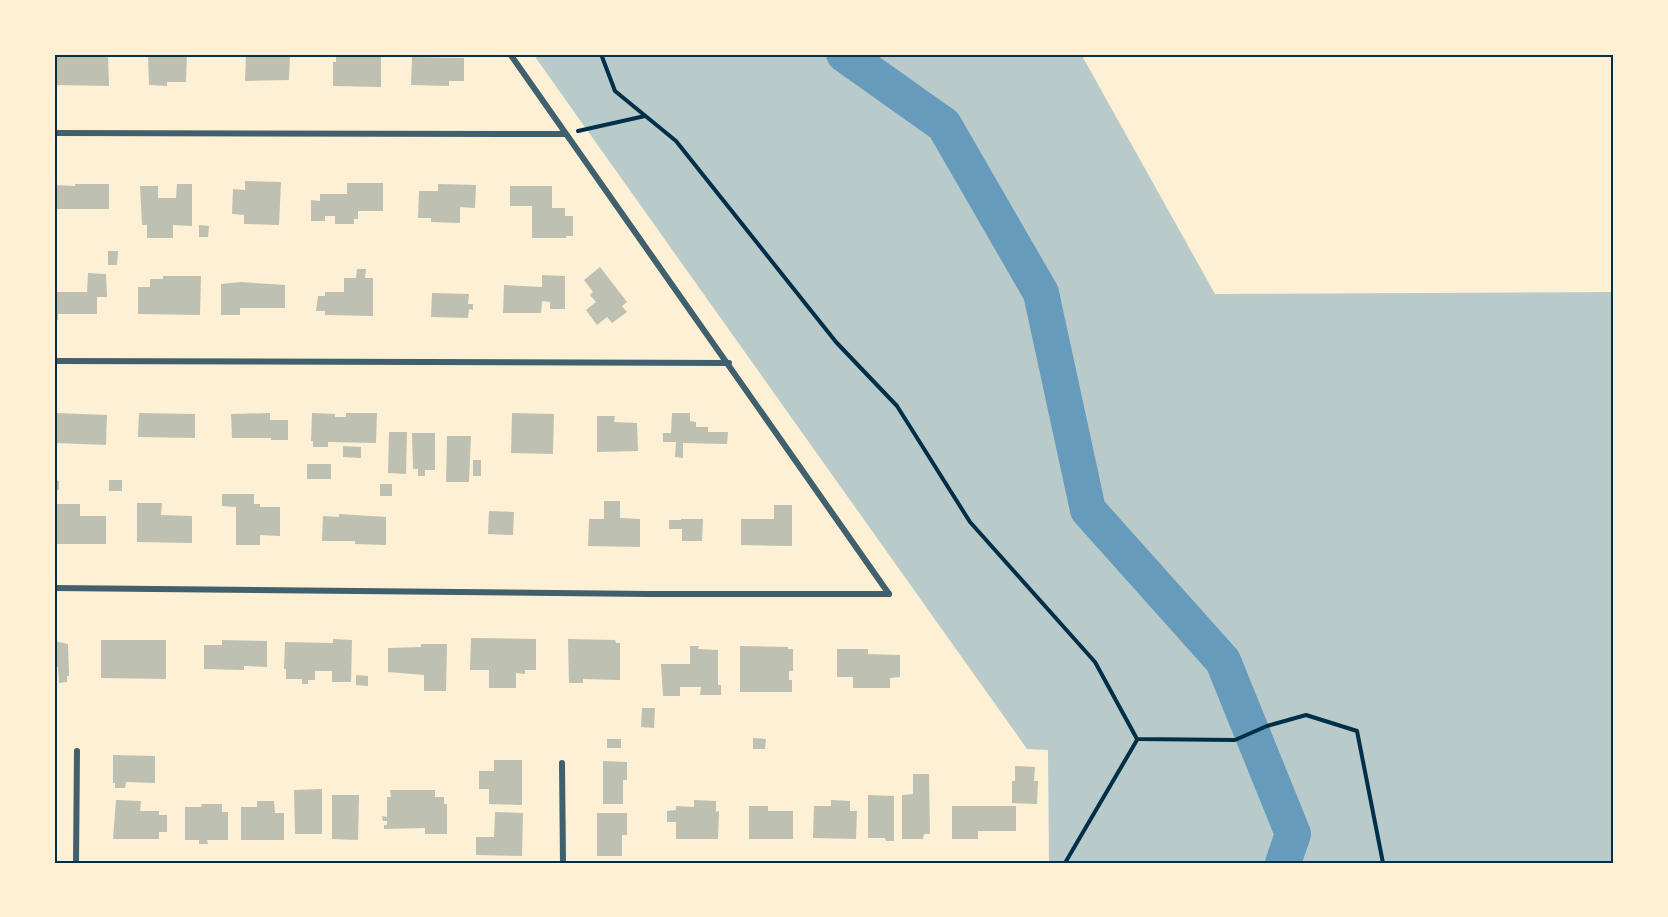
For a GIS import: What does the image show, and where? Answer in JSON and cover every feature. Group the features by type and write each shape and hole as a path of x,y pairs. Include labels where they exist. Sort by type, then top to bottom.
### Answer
{"street":[{"path":"54,588 889,594 510,54"},
{"path":"54,133 565,134"},
{"path":"54,361 729,363"},
{"path":"76,863 77,751"},
{"path":"562,763 563,863"}],"path":[{"path":"602,54 615,91 676,141 836,342 897,406 970,522 1095,662 1137,740"},
{"path":"565,134 645,116"},
{"path":"1137,740 1235,740 1267,726 1306,715 1357,731 1383,863"},
{"path":"1065,863 1137,740"}],"shaded area":[{"path":"533,54 1081,54 1215,294 1614,292 1614,863 1049,863 1048,750 1027,749"}],"building":[{"path":"57,54 108,54 109,86 54,85"},
{"path":"148,54 187,55 186,82 167,82 167,86 149,85"},
{"path":"246,54 290,54 289,80 245,81"},
{"path":"336,54 381,54 381,87 333,86 333,62 336,62"},
{"path":"412,57 464,58 464,81 449,81 449,86 411,85"},
{"path":"245,181 281,182 279,225 244,224 244,215 232,214 233,189 245,190"},
{"path":"347,183 383,183 383,211 358,211 358,219 354,219 354,224 335,224 335,216 325,216 325,221 311,221 311,200 320,201 320,194 347,194"},
{"path":"75,184 109,184 109,209 55,209 55,185 75,186"},
{"path":"177,184 192,184 192,226 173,225 173,238 147,238 147,225 142,225 140,186 158,186 158,198 176,198"},
{"path":"438,184 476,185 475,208 460,207 460,223 431,222 431,218 418,218 419,191 438,191"},
{"path":"510,186 552,186 552,208 565,208 565,216 573,216 573,236 532,238 532,206 510,206"},
{"path":"199,225 209,226 208,237 199,237"},
{"path":"108,251 118,251 117,265 108,265"},
{"path":"600,267 627,302 622,306 627,312 612,323 607,317 597,325 586,310 596,302 590,295 593,292 584,280"},
{"path":"357,269 366,269 365,278 373,278 373,316 325,315 325,311 316,311 318,296 325,296 325,292 344,292 344,278 356,278"},
{"path":"88,273 106,274 107,297 97,297 97,314 58,314 58,320 54,320 54,292 87,292"},
{"path":"542,275 565,276 565,309 550,309 550,302 542,301 541,313 503,313 504,285 542,287"},
{"path":"163,276 201,276 200,315 138,314 138,287 150,287 150,279 163,279"},
{"path":"241,282 285,285 285,308 240,308 240,315 221,315 221,284"},
{"path":"432,293 469,294 468,304 473,304 473,310 469,309 468,318 431,317"},
{"path":"56,413 107,415 106,445 55,443"},
{"path":"139,413 195,414 195,438 138,437"},
{"path":"270,413 270,420 288,420 288,440 232,438 231,414"},
{"path":"312,413 346,417 346,413 377,413 376,443 328,442 328,447 313,447 313,441 311,441"},
{"path":"512,413 554,414 553,454 511,453"},
{"path":"672,413 690,413 690,421 696,422 696,427 708,427 708,432 728,432 727,444 683,443 683,458 675,457 676,442 663,442 663,433 671,433"},
{"path":"597,416 615,416 614,422 637,423 638,451 597,452"},
{"path":"389,432 407,432 406,474 388,473"},
{"path":"412,433 435,433 435,470 425,470 425,476 418,476 418,469 413,469"},
{"path":"447,436 471,436 469,482 446,482"},
{"path":"343,446 361,447 361,458 343,457"},
{"path":"473,460 481,460 481,476 473,476"},
{"path":"307,464 331,464 331,479 307,479"},
{"path":"54,480 59,481 59,490 54,489"},
{"path":"109,480 122,480 122,491 109,491"},
{"path":"380,484 392,484 392,496 380,496"},
{"path":"222,494 254,494 254,504 260,504 260,507 280,507 280,536 260,535 260,545 236,545 236,507 222,506"},
{"path":"604,501 620,501 620,518 640,519 640,547 588,546 589,519 604,519"},
{"path":"137,503 162,503 161,515 192,516 192,543 137,542"},
{"path":"54,504 80,504 80,516 106,516 106,544 54,544"},
{"path":"774,505 792,505 792,546 741,545 741,519 774,519"},
{"path":"489,511 514,512 513,535 488,534"},
{"path":"339,514 386,517 386,545 355,544 355,541 322,541 323,516 339,517"},
{"path":"703,519 702,541 682,541 682,529 669,529 669,520"},
{"path":"471,638 536,639 536,670 525,670 525,674 516,673 516,688 489,688 489,670 470,670"},
{"path":"333,639 352,640 351,682 332,682 332,671 315,671 315,680 308,680 308,684 302,684 302,679 286,679 285,642 333,643"},
{"path":"568,639 615,640 616,643 620,643 620,680 583,679 583,683 569,683"},
{"path":"101,640 166,640 166,679 101,678"},
{"path":"222,640 267,641 267,667 244,666 244,670 204,669 204,645 222,645"},
{"path":"54,641 68,644 69,676 67,676 67,682 59,683 58,667 54,667"},
{"path":"421,644 447,644 446,691 424,691 424,675 388,672 388,648 421,647"},
{"path":"690,646 699,646 698,649 718,650 718,685 721,685 721,695 700,695 701,687 680,687 680,696 663,696 661,664 690,664"},
{"path":"740,646 793,649 793,671 789,671 792,692 740,692"},
{"path":"837,649 868,649 868,654 900,655 900,677 890,678 890,688 853,688 853,677 837,677"},
{"path":"356,675 368,676 368,686 356,685"},
{"path":"642,708 655,708 654,728 641,727"},
{"path":"753,738 766,739 765,749 753,749"},
{"path":"607,739 621,739 621,748 607,748"},
{"path":"113,755 155,756 155,783 126,782 125,788 115,788"},
{"path":"494,760 522,760 522,805 489,804 489,789 479,789 479,771 494,771"},
{"path":"603,761 627,762 627,780 623,780 623,804 603,804"},
{"path":"1015,766 1035,767 1034,781 1038,781 1037,804 1012,803"},
{"path":"913,774 929,774 930,834 924,834 923,839 902,839 902,795 913,794"},
{"path":"322,789 322,834 295,834 294,790"},
{"path":"390,790 435,790 435,797 444,797 444,804 447,804 447,834 425,834 425,828 384,829 387,821 383,821 382,816 387,817 387,797 391,797"},
{"path":"332,795 359,795 358,840 332,839"},
{"path":"868,795 894,796 894,841 886,841 885,838 868,838"},
{"path":"116,800 141,801 140,811 159,811 159,815 167,815 167,832 159,832 159,839 113,839"},
{"path":"694,800 716,801 716,812 719,811 718,839 676,839 676,822 667,822 667,811 676,810 676,806 694,807"},
{"path":"831,800 850,801 850,811 857,811 856,839 813,838 814,806 831,806"},
{"path":"257,801 274,801 275,813 284,813 284,840 241,840 241,807 257,807"},
{"path":"202,804 222,804 222,812 228,812 228,840 207,840 208,844 199,844 199,840 185,840 185,807 201,807"},
{"path":"749,806 768,806 768,811 793,811 793,839 749,839"},
{"path":"952,806 1016,806 1016,831 978,831 978,839 952,839"},
{"path":"495,812 523,813 522,856 476,855 476,837 494,837"},
{"path":"597,813 627,813 627,835 622,835 622,856 597,856"}],"waterway":[{"path":"844,54 944,125 1041,293 1088,510 1223,661 1293,834 1283,863"}]}
